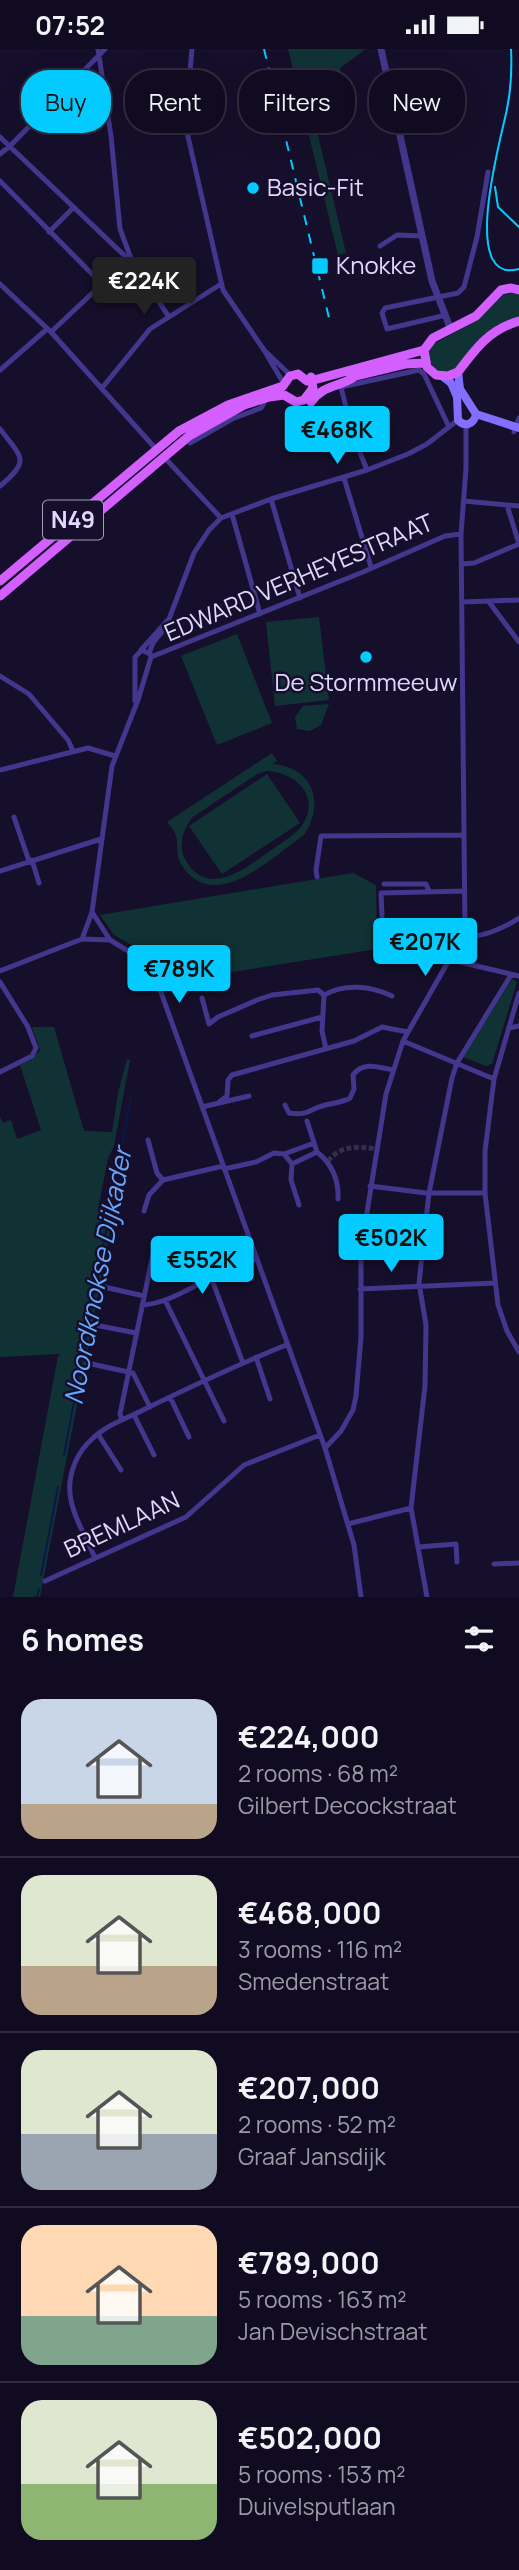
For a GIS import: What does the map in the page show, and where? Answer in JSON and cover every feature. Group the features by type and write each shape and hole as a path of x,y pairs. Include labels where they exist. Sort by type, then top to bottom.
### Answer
{"main road":[{"name":"N49","path":"313,383 425,350 433,338 451,323 476,316 502,290 519,289"},
{"path":"442,376 458,372 482,340 519,321"},
{"path":"425,350 425,363 430,371 442,376 453,386 458,408 456,414 468,420 517,428"},
{"name":"N49","path":"0,581 160,452 233,407 278,400 302,407 310,403 314,376 342,369 353,373 425,363"},
{"path":"458,372 460,389 469,405 468,420"},
{"name":"N49","path":"0,596 186,426 284,383 294,375 302,376 313,383 341,386 353,373"},
{"name":"N49","path":"284,383 292,401 300,402 307,398 313,383"},
{"path":"458,408 469,405"}],"street":[{"path":"0,154 99,52 105,49"},
{"path":"192,49 187,131 221,284 284,383"},
{"path":"381,49 437,297 451,323 387,329 382,313 385,308 437,297 458,293 466,283 488,172"},
{"path":"99,52 111,137 118,216 125,245 132,261 169,317"},
{"path":"0,137 132,261"},
{"path":"0,181 102,284"},
{"path":"49,232 73,208"},
{"path":"380,246 397,235 422,236"},
{"path":"0,370 132,261"},
{"path":"0,284 49,330 221,518"},
{"path":"102,389 150,329 221,284"},
{"path":"367,470 353,435 341,386 419,370 424,374 449,427"},
{"path":"186,438 190,443 232,419 261,408 264,403"},
{"path":"82,939 92,912 115,756 135,704 152,643 163,632 194,553 209,530 221,518 271,499 344,478 418,450 449,427 468,420 461,534 464,936 408,1032 393,1070 384,1104 360,1256 361,1337 355,1403 341,1431 325,1448"},
{"path":"0,429 19,454 21,462 19,469 0,486"},
{"path":"344,478 371,568"},
{"path":"271,499 300,598"},
{"path":"464,501 519,506"},
{"path":"462,564 474,563 519,544 507,505"},
{"path":"232,515 260,614"},
{"name":"EDWARD VERHEYESTRAAT","path":"150,655 300,598 445,536 461,534"},
{"path":"462,602 519,600"},
{"path":"489,602 519,642"},
{"path":"135,704 135,657 167,621"},
{"path":"140,651 150,655"},
{"path":"137,663 147,665"},
{"path":"0,676 29,694 68,740 73,751"},
{"path":"0,770 92,747 115,756"},
{"path":"14,817 39,883"},
{"path":"317,877 321,836 464,835"},
{"path":"0,871 101,839"},
{"path":"384,884 426,884 429,891"},
{"path":"382,916 381,893 465,891"},
{"path":"92,912 110,940"},
{"path":"464,936 474,937 506,926 519,918"},
{"path":"0,971 82,939 110,940 133,953 147,965 158,984 325,1448 357,1560 361,1597"},
{"path":"451,960 519,977"},
{"path":"427,1597 411,1508 425,1386 426,1325 419,1283 429,1193 457,1063 511,975"},
{"path":"0,982 28,1027 36,1048 32,1056 0,1072"},
{"path":"324,995 347,986 392,996"},
{"path":"202,998 209,1024 218,1017 272,995 318,990 324,995"},
{"path":"519,993 494,1079 485,1150 485,1193 495,1283 502,1318 519,1352"},
{"path":"324,995 322,1031 326,1049"},
{"path":"252,1036 322,1017"},
{"path":"509,1028 519,1026"},
{"path":"202,1107 219,1102 227,1096 228,1080 232,1075 354,1041 382,1027 408,1032"},
{"path":"404,1041 494,1079"},
{"path":"285,1105 289,1113 310,1113 320,1107 350,1098 354,1089 353,1075 361,1067 370,1065 393,1070"},
{"path":"219,1102 249,1097"},
{"path":"310,1113 307,1121 314,1143 317,1152 331,1165 338,1199"},
{"path":"300,1115 307,1121"},
{"path":"148,1140 157,1173 163,1180"},
{"path":"144,1212 149,1195 163,1180 256,1162 274,1153 284,1154 314,1143"},
{"path":"292,1164 317,1152"},
{"path":"284,1154 292,1164 291,1180 299,1205"},
{"path":"370,1186 429,1193 485,1193"},
{"path":"122,1420 120,1414 128,1371 155,1244 184,1248 202,1242"},
{"path":"142,1305 153,1305 211,1277 257,1259"},
{"path":"211,1277 243,1363"},
{"path":"360,1289 495,1283"},
{"path":"104,1287 144,1296"},
{"path":"165,1300 224,1421"},
{"path":"95,1325 136,1333"},
{"path":"95,1558 73,1509 70,1484 80,1454 98,1433 204,1380 286,1345"},
{"path":"256,1357 270,1399"},
{"path":"88,1363 133,1373 150,1407"},
{"path":"170,1397 189,1437"},
{"path":"135,1415 154,1455"},
{"path":"98,1433 121,1470"},
{"name":"BREMLAAN","path":"45,1581 186,1517 244,1465 320,1435"},
{"path":"348,1524 411,1508"},
{"path":"418,1547 456,1544 457,1562"},
{"path":"494,1564 519,1563"}],"green space":[{"path":"288,49 366,49 340,70 293,70"},
{"path":"308,133 318,133 346,253 338,255"},
{"path":"503,295 519,295 519,318 504,324 454,371 438,372 432,366 429,353 432,345 471,324"},
{"path":"319,617 329,700 275,706 266,622"},
{"path":"237,634 272,723 217,745 181,656"},
{"path":"329,704 321,725 310,731 297,729 295,717 303,706"},
{"path":"272,753 277,761 272,764 298,772 312,789 314,811 304,835 244,877 227,883 211,885 196,880 183,867 175,834 167,822","holes":["276,772 295,780 307,794 308,813 300,828 249,865 226,877 203,877 193,870 184,857 182,847 185,831 193,817 257,774"]},
{"path":"267,774 300,823 222,874 189,826"},
{"path":"353,873 376,885 377,949 163,983 152,961 137,948 114,935 100,915"},
{"path":"512,979 517,982 492,1064 486,1066 463,1057"},
{"path":"32,1027 54,1027 84,1131 112,1132 118,1093 127,1059 130,1060 114,1146 108,1158 98,1209 114,1212 40,1597 13,1597 58,1356 61,1354 0,1357 0,1117 3,1123 11,1120 17,1139 41,1130 20,1065 32,1059 40,1050"}],"waterway":[{"name":"Noordknokse Dijkader","path":"64,1455 131,1098"},
{"name":"Noordknokse Dijkader","path":"41,1575 58,1487"},
{"name":"Noordknokse Dijkader","path":"37,1597 39,1589"}],"tunnel":[{"path":"328,1161 344,1149 376,1149"}],"tram line":[{"path":"511,49 509,94 488,205 487,233 491,255 501,268 519,269"},
{"path":"495,187 498,207 519,227"}],"railway":[{"path":"264,49 330,322"}],"place":[{"name":"Basic-Fit","path":"253,188"},
{"name":"Knokke","path":"320,266"},
{"name":"De Stormmeeuw","path":"366,657"}]}
